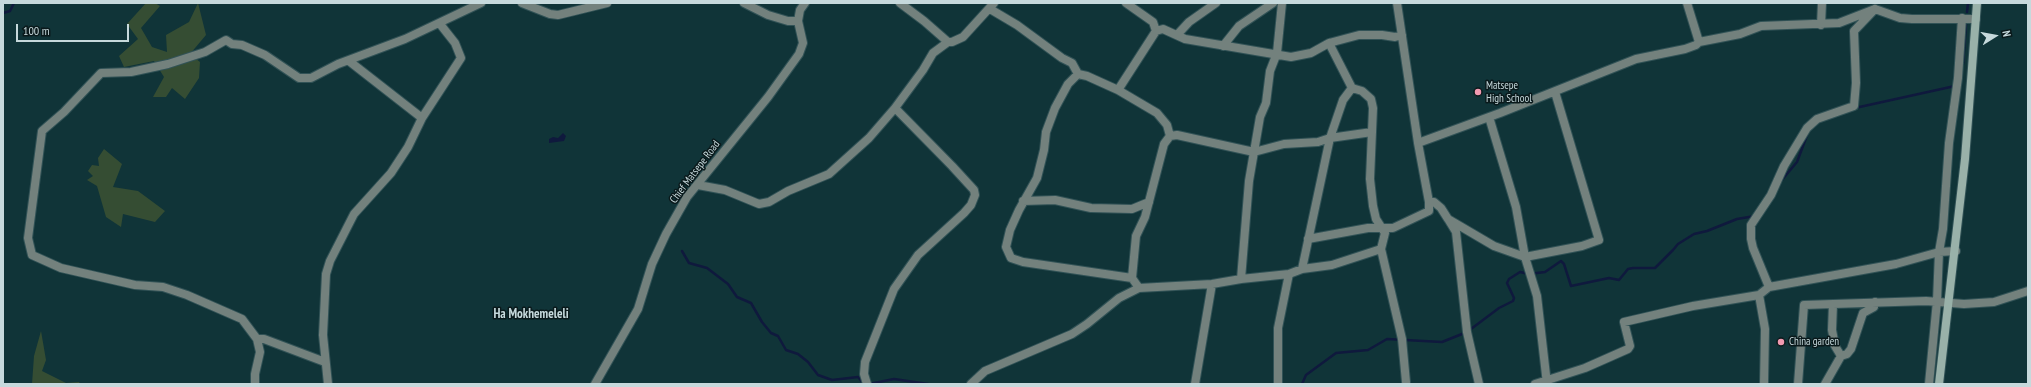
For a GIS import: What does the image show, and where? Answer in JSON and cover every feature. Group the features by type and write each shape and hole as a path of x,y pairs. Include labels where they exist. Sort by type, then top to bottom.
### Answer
{"main road":[{"path":"1939,384 1956,251 1977,3"}],"street":[{"path":"256,384 255,374 260,352 257,339 242,319 187,295 163,287 135,285 61,268 32,255 28,238 42,131 64,112 101,73 131,72 168,64 205,52 226,40 232,44 242,45 260,53 303,78 316,76 327,68 405,39 440,24 482,3"},
{"path":"522,3 550,14 558,15 607,3"},
{"path":"744,3 768,15 788,21 798,21 800,10 805,3"},
{"path":"900,3 948,42"},
{"path":"1126,3 1153,22 1156,31"},
{"path":"1177,35 1189,22 1216,3"},
{"path":"1223,46 1239,26 1274,3"},
{"path":"1241,279 1249,181 1260,117 1266,103 1270,71 1277,53 1282,3"},
{"path":"1308,239 1368,228 1393,228 1429,211 1429,202 1418,143 1398,3"},
{"path":"1687,3 1699,42"},
{"path":"1821,25 1822,3"},
{"path":"698,184 725,190 759,204 769,202 788,191 829,174 869,138 895,108 923,70 932,53 948,42 958,41 992,6 1062,58 1072,63 1078,74 1087,76 1118,90 1158,113 1167,125 1170,136"},
{"path":"1418,143 1555,92 1563,86 1636,58 1685,49 1696,45 1699,42 1740,34 1761,26 1821,25 1839,23 1876,9 1900,18 1976,19"},
{"path":"1769,287 1752,243 1751,225 1772,195 1784,166 1807,128 1817,120 1854,106 1856,83 1854,31 1876,9"},
{"path":"1929,384 1937,301 1939,252 1943,229 1949,143 1958,78 1962,18"},
{"name":"Chief Matsepe Road","path":"595,384 638,309 652,264 666,234 687,197 768,97 799,54 803,44 798,21"},
{"path":"328,384 323,335 326,274 330,261 354,214 391,173 408,147 422,118 461,58 455,43 440,24"},
{"path":"1118,90 1156,31 1163,29 1185,39 1223,46 1277,53 1291,57 1311,53 1329,43 1358,35 1382,35 1394,37 1402,35"},
{"path":"1329,43 1352,88 1362,92 1371,99 1373,108 1370,179 1372,199 1376,220 1385,233 1381,249 1402,339 1406,382"},
{"path":"349,61 422,118"},
{"path":"1078,74 1068,84 1055,108 1046,132 1044,150 1037,178 1023,201 1010,230 1006,247 1011,258 1023,262 1132,278"},
{"path":"1302,269 1330,138 1343,100 1352,88"},
{"path":"1448,219 1494,246 1525,256 1582,246 1599,240 1555,92"},
{"path":"866,384 864,374 865,362 894,290 918,254 964,213 971,205 975,195 974,190 952,166 895,108"},
{"path":"1489,116 1516,207 1525,256 1537,296 1547,383"},
{"path":"1139,288 1132,278 1136,236 1145,218 1164,144 1170,136 1177,135 1254,152 1284,144 1318,142 1330,138 1372,132"},
{"path":"1023,201 1055,200 1091,208 1132,209 1149,202"},
{"path":"1429,202 1434,202 1441,208 1456,232 1467,332 1479,384"},
{"path":"971,384 985,371 1072,334 1119,298 1139,288 1212,284 1241,279 1289,274 1302,269 1332,265 1381,249"},
{"path":"1535,384 1547,383 1628,349 1630,346 1624,322 1693,306 1760,295 1769,287 1896,264 1939,252 1956,251"},
{"path":"1278,384 1278,328 1289,274"},
{"path":"1195,384 1212,284"},
{"path":"1798,384 1804,305 1937,301 1964,304 1994,302 2028,291"},
{"path":"1760,295 1765,329 1764,384"},
{"path":"1825,384 1841,356 1847,354 1851,349 1864,313 1874,307 1875,302"},
{"path":"1833,304 1832,330 1835,346 1841,356"},
{"path":"257,339 264,339 325,362"}],"green space":[{"path":"146,3 155,3 160,6 141,28 152,47 167,52 166,35 189,22 198,3 206,35 190,54 200,62 199,78 185,99 172,88 166,97 153,97 164,77 154,61 124,67 119,56 138,39 127,24"},
{"path":"104,149 122,164 113,187 138,191 165,211 155,222 123,214 121,227 106,217 97,186 87,180 93,176 88,171 92,165 99,166 98,158"},
{"path":"41,331 46,360 42,371 66,383 79,382 80,384 32,384 34,356"}],"water":[{"path":"563,133 566,136 564,141 549,143 549,139 553,137 558,138"}],"waterway":[{"path":"3,13 10,11 14,3"},
{"path":"1967,12 1968,3"},
{"path":"1963,64 1966,24"},
{"path":"1855,108 1955,86"},
{"path":"1781,181 1797,162 1809,130"},
{"path":"1302,384 1306,375 1336,353 1368,350 1387,339 1442,342 1467,332 1499,308 1513,301 1514,298 1507,283 1509,279 1520,272 1529,274 1545,272 1561,261 1564,264 1571,286 1609,278 1619,280 1628,269 1655,268 1678,244 1694,234 1707,231 1737,219 1755,216"},
{"path":"682,251 689,263 707,268 728,284 737,297 751,303 762,322 771,333 778,336 786,350 798,354 808,362 818,375 832,380 858,377 863,383"},
{"path":"869,384 894,379 928,384"}],"place":[{"name":"Matsepe High School","path":"1478,92"},
{"name":"China garden","path":"1781,342"}],"district":[{"name":"Ha Mokhemeleli","path":"531,314"}]}
